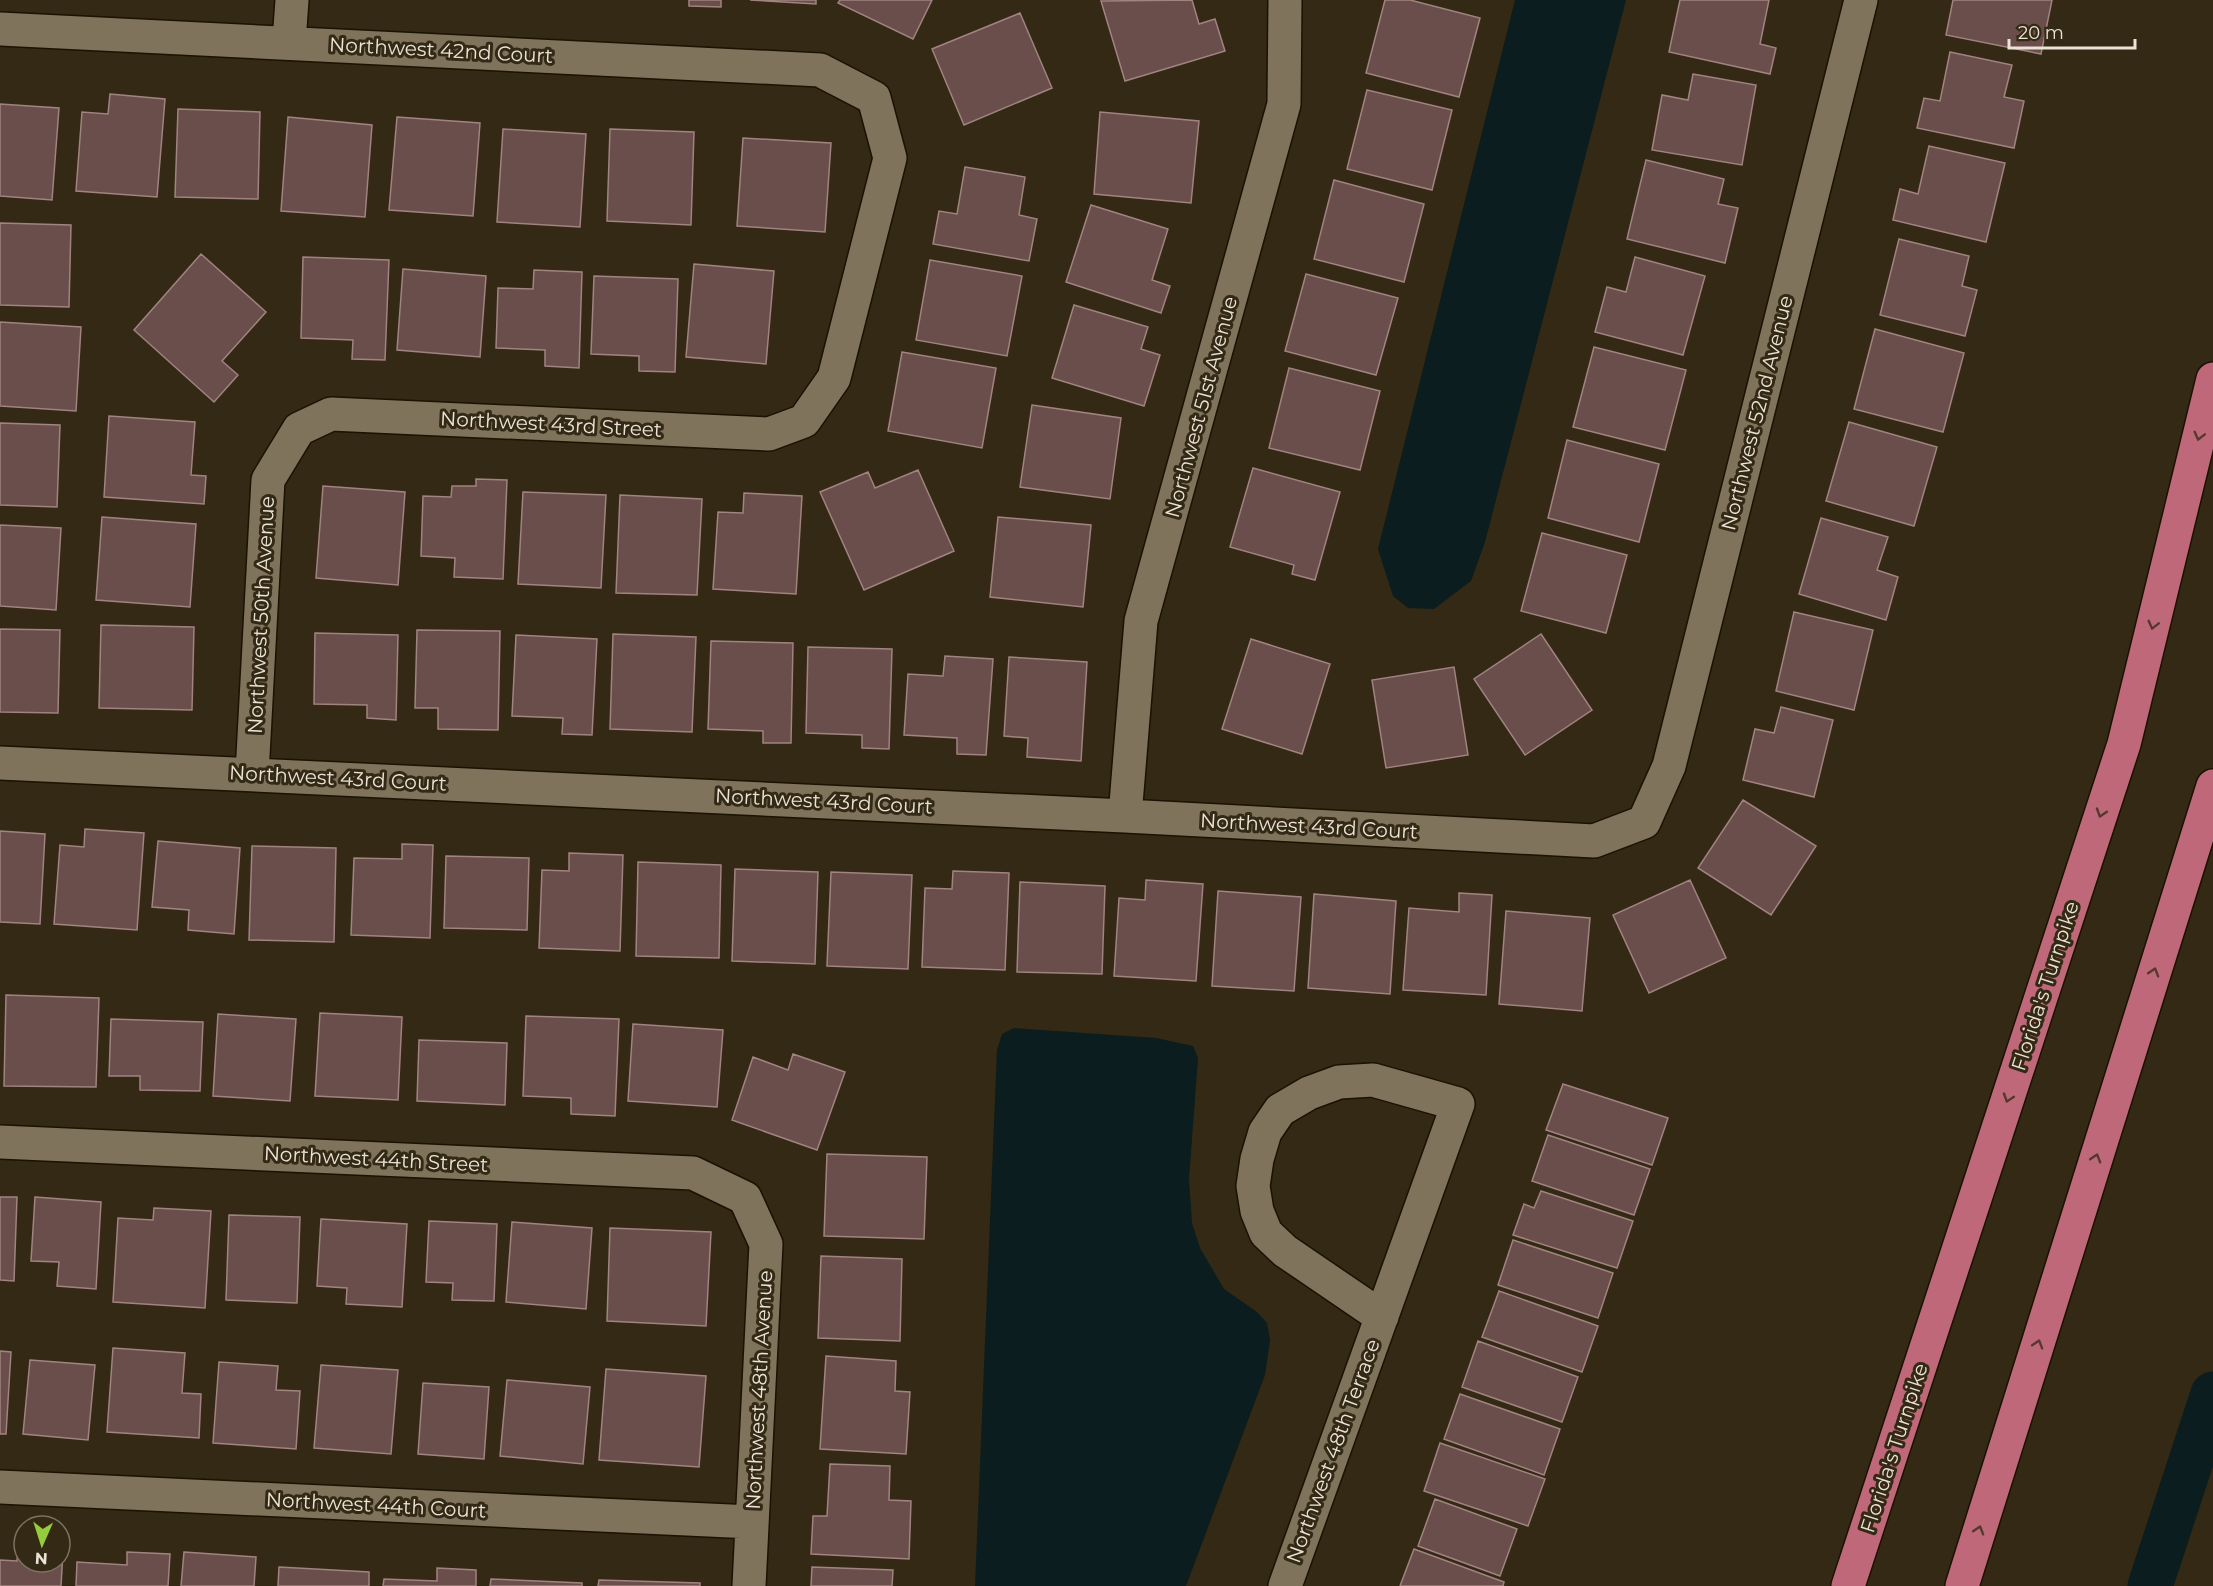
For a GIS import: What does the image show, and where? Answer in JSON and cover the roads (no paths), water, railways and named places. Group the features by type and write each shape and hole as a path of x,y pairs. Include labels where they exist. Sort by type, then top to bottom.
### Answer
{"highway":[{"name":"Florida's Turnpike","path":"1848,1586 2124,744 2213,379"},
{"path":"1962,1586 2213,786"}],"street":[{"path":"289,42 292,0"},
{"name":"Northwest 51st Avenue","path":"1125,816 1142,621 1284,104 1285,0"},
{"name":"Northwest 52nd Avenue","path":"1644,822 1669,766 1861,0"},
{"name":"Northwest 42nd Court","path":"0,28 820,70 874,98 890,158 834,378 804,421"},
{"name":"Northwest 43rd Street","path":"299,429 331,414 769,434 804,421"},
{"name":"Northwest 50th Avenue","path":"252,774 268,480 299,429"},
{"name":"Northwest 43rd Court","path":"0,763 1125,816 1594,841 1644,822"},
{"name":"Northwest 48th Terrace","path":"1285,1586 1382,1317 1458,1104 1373,1080 1340,1082 1309,1093 1280,1110 1265,1132 1257,1159 1253,1186 1257,1210 1266,1233 1285,1251 1382,1317"},
{"name":"Northwest 44th Street","path":"0,1142 693,1173 745,1198"},
{"name":"Northwest 48th Avenue","path":"745,1198 766,1244 749,1586"},
{"name":"Northwest 44th Court","path":"0,1487 752,1522"}],"waterway":[{"path":"2150,1586 2213,1394"}]}
